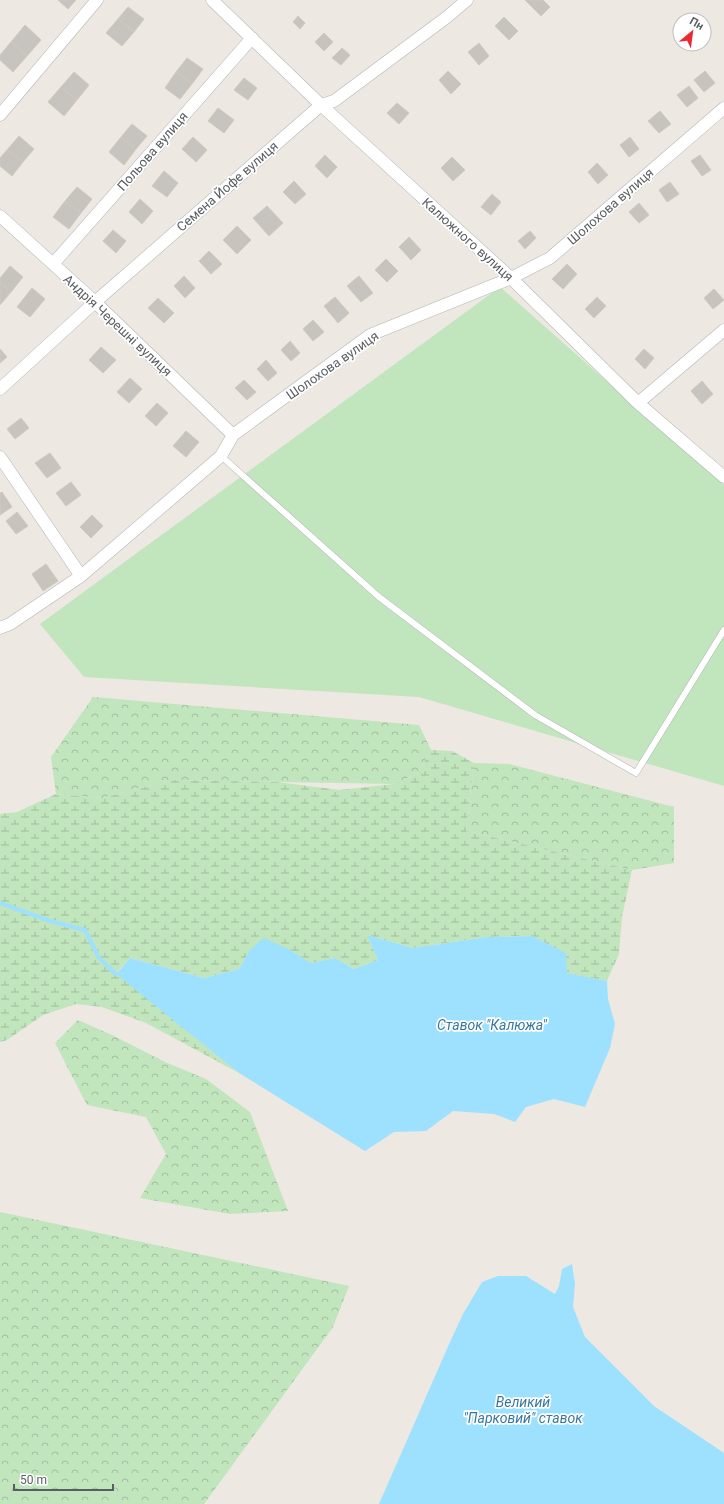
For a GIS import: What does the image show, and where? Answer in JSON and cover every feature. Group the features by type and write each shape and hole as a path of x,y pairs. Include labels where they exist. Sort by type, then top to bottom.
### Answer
{"street":[{"path":"0,116 97,0"},
{"name":"Семена Йофе вулиця","path":"0,389 95,302 320,105 334,101 447,17 467,0"},
{"name":"Калюжного вулиця","path":"216,1 320,105 511,278 638,403 724,477"},
{"name":"Польова вулиця","path":"53,264 252,38"},
{"name":"Шолохова вулиця","path":"0,628 10,624 81,576 221,456 233,435 370,335 511,278 550,258 724,108"},
{"name":"Андрія Черешні вулиця","path":"0,216 95,302 233,435"},
{"path":"638,403 724,330"},
{"path":"0,457 81,576"}],"lane":[{"path":"221,456 379,596 535,715 636,773 724,630"}],"green space":[{"path":"500,287 724,485 724,786 419,697 84,677 40,624"},
{"path":"93,697 419,725 431,750 417,774 394,784 170,780 102,798 56,794 51,757"},
{"path":"431,750 452,751 474,763 466,831 632,870 622,917 619,954 607,981 567,973 532,936 487,937 413,948 367,935 378,960 354,969 335,958 311,963 292,951 250,950 239,969 204,978 130,958 116,973 239,1073 146,1023 102,1007 76,1004 43,1015 7,1040 0,1042 0,814 17,812 56,794 102,798 170,780 277,782 339,790 394,784 417,774"},
{"path":"474,763 509,764 674,807 674,863 632,870 466,831"},
{"path":"78,1020 112,1035 165,1062 206,1079 250,1112 288,1211 230,1214 140,1198 166,1154 146,1117 87,1105 55,1043"},
{"path":"0,1212 349,1286 333,1327 204,1504 0,1504"}],"water":[{"name":"Ставок \"Калюжа\"","path":"367,935 413,948 487,937 532,936 566,953 567,973 607,981 608,999 615,1024 610,1048 585,1107 554,1099 526,1107 515,1122 494,1114 453,1111 426,1131 394,1132 365,1151 239,1073 116,974 130,958 204,978 239,969 250,950 264,938 292,951 311,963 335,958 354,969 378,960"},
{"name":"Великий \"Парковий\" ставок","path":"572,1264 575,1284 573,1307 585,1337 654,1406 724,1453 724,1504 379,1504 450,1342 463,1314 482,1282 498,1276 526,1276 555,1294 559,1286 562,1269"}],"building":[{"path":"58,0 76,0 68,9"},
{"path":"525,0 543,0 550,7 541,16"},
{"path":"128,7 144,19 134,32 118,19"},
{"path":"298,16 305,23 300,29 293,22"},
{"path":"504,17 518,31 509,40 495,26"},
{"path":"118,19 134,32 122,46 106,33"},
{"path":"25,25 41,40 27,56 11,42"},
{"path":"324,33 333,42 324,51 315,42"},
{"path":"11,42 27,56 13,72 0,60 0,55"},
{"path":"479,43 489,56 479,65 468,52"},
{"path":"342,48 350,55 341,65 332,58"},
{"path":"187,58 203,69 192,84 176,72"},
{"path":"448,71 461,84 451,94 439,80"},
{"path":"705,71 715,83 704,92 694,80"},
{"path":"74,72 89,85 77,100 61,87"},
{"path":"176,72 192,84 180,99 165,88"},
{"path":"244,78 257,88 248,100 234,90"},
{"path":"689,86 698,98 687,107 677,95"},
{"path":"61,87 77,100 64,116 48,102"},
{"path":"397,103 409,113 399,124 387,113"},
{"path":"218,108 234,120 224,133 208,121"},
{"path":"660,111 671,124 659,133 648,121"},
{"path":"132,124 147,136 136,149 121,137"},
{"path":"19,136 34,149 23,162 7,150"},
{"path":"121,137 136,149 124,165 109,152"},
{"path":"193,137 207,150 196,162 182,149"},
{"path":"630,137 639,149 629,157 620,145"},
{"path":"7,150 23,162 12,176 0,166 0,158"},
{"path":"325,155 337,167 327,178 315,166"},
{"path":"700,155 711,170 702,176 691,161"},
{"path":"452,157 465,170 453,181 441,168"},
{"path":"597,163 608,175 598,184 588,172"},
{"path":"164,171 178,183 167,197 152,186"},
{"path":"294,181 306,194 295,204 283,192"},
{"path":"670,182 679,194 667,202 659,190"},
{"path":"77,187 92,199 81,213 65,201"},
{"path":"492,194 501,202 491,215 481,207"},
{"path":"140,199 153,211 142,224 129,212"},
{"path":"65,201 81,213 69,229 53,217"},
{"path":"639,203 649,215 639,223 629,212"},
{"path":"267,206 283,223 269,236 253,218"},
{"path":"237,226 251,240 237,254 223,240"},
{"path":"113,230 126,241 116,253 103,241"},
{"path":"530,231 536,238 525,249 518,241"},
{"path":"409,237 421,250 411,260 399,247"},
{"path":"209,251 222,264 211,274 199,261"},
{"path":"386,259 398,271 387,282 375,270"},
{"path":"567,264 577,274 563,289 552,279"},
{"path":"10,266 23,277 11,292 0,282 0,278"},
{"path":"184,276 195,288 185,298 174,286"},
{"path":"359,276 373,293 361,302 347,286"},
{"path":"0,282 11,292 0,305"},
{"path":"32,288 45,299 30,317 17,307"},
{"path":"714,289 724,300 713,309 704,298"},
{"path":"335,297 349,313 338,323 324,306"},
{"path":"597,297 606,306 594,318 585,309"},
{"path":"158,298 174,313 164,323 148,308"},
{"path":"313,320 324,332 313,341 303,329"},
{"path":"290,341 300,353 291,361 281,350"},
{"path":"101,347 116,360 103,373 89,360"},
{"path":"0,349 7,357 0,363"},
{"path":"644,349 654,358 645,369 635,359"},
{"path":"266,360 277,373 268,381 257,369"},
{"path":"130,378 142,389 129,403 117,392"},
{"path":"244,380 256,392 247,400 235,388"},
{"path":"702,381 713,394 702,404 691,391"},
{"path":"157,403 168,413 156,426 145,416"},
{"path":"21,418 29,428 15,439 7,429"},
{"path":"186,431 199,442 186,457 173,446"},
{"path":"50,453 61,468 47,478 35,463"},
{"path":"71,482 81,495 66,506 56,493"},
{"path":"2,492 12,507 0,515 0,493"},
{"path":"17,512 28,526 16,534 6,521"},
{"path":"92,515 103,526 91,538 80,527"},
{"path":"46,564 58,581 43,591 32,574"}],"waterway":[{"path":"0,903 50,921 85,930 99,958 116,974"}]}
